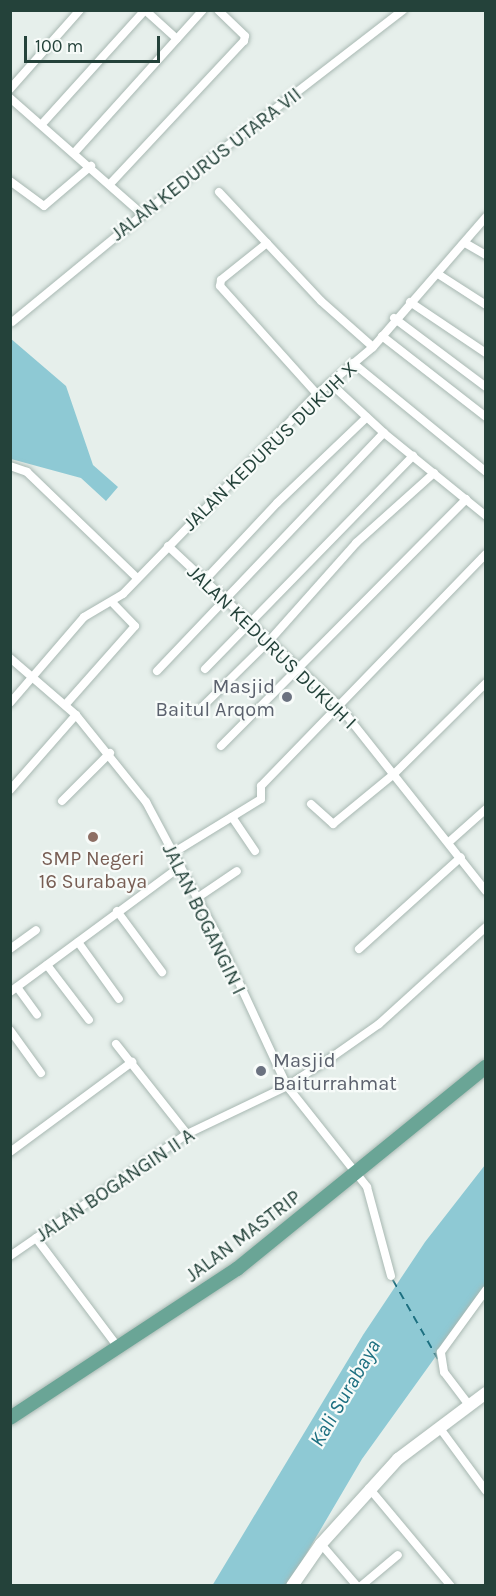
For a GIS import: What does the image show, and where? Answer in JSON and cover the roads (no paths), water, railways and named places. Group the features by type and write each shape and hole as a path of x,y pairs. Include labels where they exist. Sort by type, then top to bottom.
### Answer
{"main road":[{"name":"JALAN MASTRIP","path":"12,1415 237,1269 486,1067"},
{"path":"292,1586 321,1544 369,1488 398,1459 486,1393"}],"street":[{"path":"10,89 80,10"},
{"path":"42,124 145,10 177,39"},
{"path":"75,152 202,10"},
{"path":"110,184 245,36 218,10"},
{"name":"JALAN KEDURUS UTARA VII","path":"12,322 142,214 403,10"},
{"path":"10,98 91,166 142,214"},
{"path":"10,181 44,206 91,166"},
{"path":"219,192 321,301 373,347"},
{"name":"JALAN KEDURUS DUKUH X","path":"113,603 317,394 373,347 394,318 438,274 486,216"},
{"path":"267,243 221,280 220,286 317,394"},
{"path":"465,243 486,255"},
{"path":"438,274 486,306"},
{"path":"410,302 486,353"},
{"path":"394,318 486,387"},
{"path":"382,336 486,417"},
{"path":"353,363 486,472"},
{"path":"330,383 384,433 486,516"},
{"path":"204,581 277,503 366,417"},
{"path":"157,671 228,601 384,433"},
{"path":"205,669 413,456"},
{"path":"10,466 27,472 137,578"},
{"path":"197,712 270,640 356,543 434,473"},
{"path":"221,746 466,499"},
{"name":"JALAN KEDURUS DUKUH I","path":"168,546 340,707 486,891"},
{"path":"173,853 261,799 260,789 486,554"},
{"path":"10,703 84,617 113,603 135,627 66,704"},
{"name":"JALAN BOGANGIN I","path":"10,658 66,704 110,753 146,802 197,898 287,1086 359,1172 373,1204 391,1276"},
{"path":"311,804 333,824 394,774 486,683"},
{"path":"10,789 76,715"},
{"path":"62,801 110,753"},
{"path":"449,842 486,809"},
{"path":"232,818 255,851"},
{"path":"359,949 461,857"},
{"path":"38,1015 14,989 181,866"},
{"path":"197,898 237,871"},
{"path":"117,911 162,972"},
{"name":"JALAN BOGANGIN II A","path":"10,1256 187,1134 287,1086 379,1024 486,927"},
{"path":"10,949 36,930"},
{"path":"78,942 119,999"},
{"path":"47,965 89,1020"},
{"path":"10,1030 41,1073"},
{"path":"116,1044 187,1134"},
{"path":"10,1152 132,1062"},
{"path":"36,1238 117,1346"},
{"path":"469,1405 440,1363 445,1344 486,1290"},
{"path":"439,1427 485,1491"},
{"path":"369,1488 451,1586"},
{"path":"321,1544 359,1586 398,1555"}],"water":[{"path":"10,338 66,386 93,465 118,487 106,501 81,478 11,459"},
{"name":"Kali Surabaya","path":"485,1165 485,1288 362,1459 288,1585 212,1586 363,1335 425,1242"}],"place":[{"name":"Masjid Baitul Arqom","path":"287,697"},
{"name":"SMP Negeri 16 Surabaya","path":"93,837"},
{"name":"Masjid Baiturrahmat","path":"261,1071"}]}
